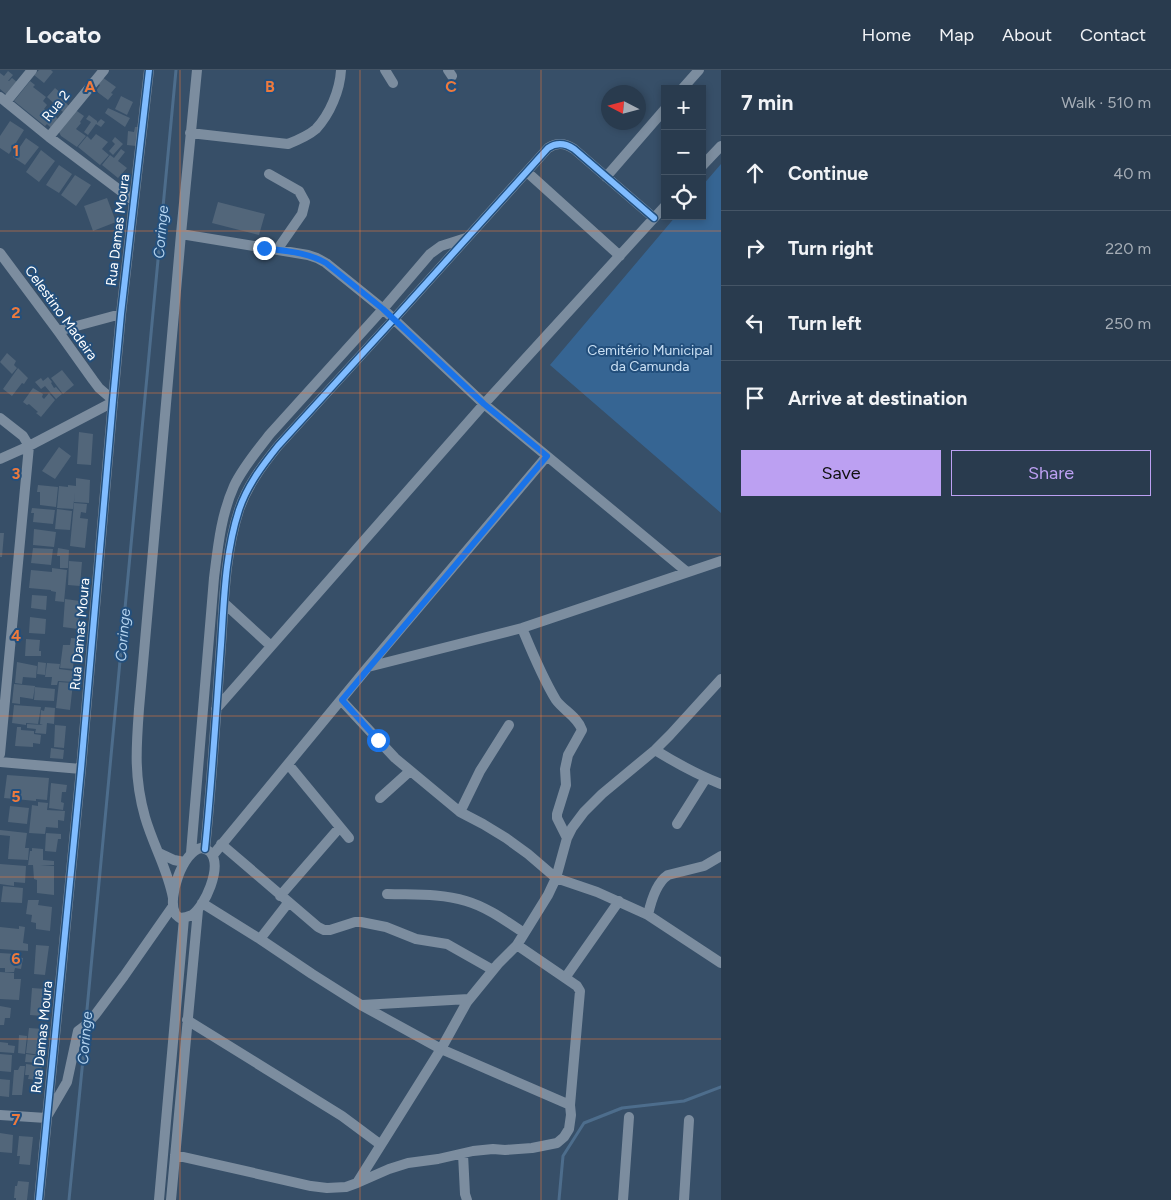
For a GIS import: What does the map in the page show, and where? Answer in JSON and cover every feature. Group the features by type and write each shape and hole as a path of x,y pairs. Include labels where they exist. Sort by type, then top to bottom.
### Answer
{"street":[{"path":"32,70 3,100 134,201"},
{"name":"Rua 2","path":"49,137 104,70"},
{"name":"Rua Damas Moura","path":"39,1200 81,769 121,314 149,70"},
{"path":"197,70 140,690 136,759 140,798 146,819 169,880 176,915 184,918 192,915 200,906 208,892 214,867 209,852 227,571 239,509 254,478 278,446 548,148 558,144 570,146 654,218"},
{"path":"190,133 288,144 300,140 315,129 324,119 333,102 340,81 341,70"},
{"path":"385,70 393,82"},
{"path":"686,85 699,70"},
{"path":"606,176 661,114"},
{"path":"706,162 721,146"},
{"path":"527,172 620,256"},
{"path":"269,174 299,191 304,202 302,214 277,250"},
{"path":"202,716 217,708 484,404 661,210"},
{"path":"181,234 308,255 326,263 383,309 484,404 687,572"},
{"path":"191,853 214,578 224,515 235,485 252,456 270,434 430,254 441,246 467,238"},
{"name":"Celestino Madeira","path":"0,253 99,388 113,401"},
{"path":"58,331 121,314"},
{"path":"0,459 29,446 113,401"},
{"path":"0,418 23,436 29,446 0,754"},
{"path":"0,1115 46,1118 67,1082 78,1031 95,1016 173,902 178,878 184,862 197,849 209,852 221,844 547,456"},
{"path":"368,667 522,628 721,561"},
{"path":"224,603 272,646"},
{"path":"522,628 541,671 558,701 577,720 582,730 568,755 565,769 566,785 557,814 566,838"},
{"path":"357,1183 441,1049 469,999 517,945 548,895 556,878 566,838 572,828 584,812 602,794 655,750 721,680"},
{"path":"342,700 386,749 460,812 506,838 556,878 648,915 721,963"},
{"path":"460,812 480,771 509,725"},
{"path":"655,750 682,766 721,784"},
{"path":"0,762 81,769"},
{"path":"288,764 349,838"},
{"path":"380,798 410,771"},
{"path":"677,824 706,778"},
{"path":"280,896 340,827"},
{"path":"221,844 313,924 324,930 355,922 386,927 416,939 447,944 493,970"},
{"path":"158,853 184,862"},
{"path":"648,915 651,901 664,877 704,866 721,856"},
{"path":"387,894 446,896 467,901 494,913 524,933"},
{"path":"566,978 619,902"},
{"path":"260,939 288,903"},
{"path":"200,906 260,939 361,1005 441,1049 570,1105"},
{"path":"171,1200 187,1020 200,906"},
{"path":"160,1200 184,918"},
{"path":"175,1156 311,1186 336,1188 346,1187 408,1163 438,1160 493,1149 532,1148 557,1143 569,1129 580,992 577,986 517,945"},
{"path":"361,1005 469,999"},
{"path":"187,1020 342,1116 381,1145"},
{"path":"623,1200 629,1117"},
{"path":"684,1200 688,1120"},
{"path":"463,1154 467,1200"}],"green space":[{"name":"Cemitério Municipal da Camunda","path":"721,164 721,513 550,365 673,220 706,220 706,181"}],"building":[{"path":"39,70 51,70 53,72 44,83 34,75"},
{"path":"8,71 13,75 8,81 12,78 17,82 7,95 0,89 0,73 4,76"},
{"path":"102,77 116,87 108,100 96,91 100,85 97,83"},
{"path":"30,81 35,85 33,87 46,97 43,101 47,105 44,109 59,120 51,128 47,124 45,126 14,101"},
{"path":"55,88 63,95 60,97 69,106 63,112 47,97"},
{"path":"121,96 133,102 127,115 115,109"},
{"path":"108,108 130,118 125,127 105,113"},
{"path":"74,109 84,116 76,129 86,136 77,147 61,136 58,130"},
{"path":"89,115 97,123 101,119 105,122 101,127 96,124 88,135 84,132 91,122 86,119"},
{"path":"10,121 24,130 9,154 0,148 0,136"},
{"path":"135,127 139,127 136,146 127,145 128,131 134,132"},
{"path":"96,134 108,142 102,149 109,155 100,165 78,147 87,136 91,140"},
{"path":"115,137 123,144 113,155 109,151 115,144 112,141"},
{"path":"26,138 39,147 25,165 13,157"},
{"path":"121,149 125,152 118,161 127,168 118,178 102,165 110,155 114,158"},
{"path":"41,150 55,161 39,182 26,172"},
{"path":"59,165 72,174 59,193 46,185"},
{"path":"75,175 91,185 76,206 61,195"},
{"path":"107,198 116,222 93,231 84,206"},
{"path":"218,202 265,214 259,235 212,223"},
{"path":"7,353 16,361 14,365 17,368 12,374 0,362"},
{"path":"18,368 28,378 12,396 3,389"},
{"path":"62,370 74,385 63,394 51,378"},
{"path":"48,377 54,388 56,387 62,394 56,399 45,386 41,389 35,382 41,378 43,381"},
{"path":"33,388 43,394 42,397 44,399 49,393 55,400 41,417 29,404 27,405 23,402"},
{"path":"79,432 93,434 91,465 77,464"},
{"path":"59,447 71,456 55,479 42,471"},
{"path":"76,478 90,480 89,503 74,502 75,492 73,509 57,508 59,486 76,486"},
{"path":"38,485 58,487 56,507 40,505 40,492 37,492"},
{"path":"74,503 87,504 86,513 81,512 80,518 88,519 85,548 70,546"},
{"path":"32,508 55,510 53,524 33,522 34,513 31,513"},
{"path":"57,509 72,511 70,530 55,529"},
{"path":"34,529 56,532 54,547 33,545"},
{"path":"0,533 4,533 2,557 0,557"},
{"path":"33,548 53,549 51,565 31,563"},
{"path":"58,548 69,550 68,568 60,568 60,556 57,556"},
{"path":"69,561 82,562 80,586 68,585"},
{"path":"52,568 67,570 64,602 55,601 56,592 51,590 29,588 31,570 52,572"},
{"path":"32,595 47,596 46,610 31,608"},
{"path":"65,599 80,601 78,629 63,627"},
{"path":"30,617 46,619 45,634 29,633"},
{"path":"71,638 80,639 78,653 74,653 73,669 60,668 63,645 70,645"},
{"path":"26,639 40,640 39,651 41,651 41,656 25,656"},
{"path":"17,662 37,666 36,678 23,677 22,684 15,683"},
{"path":"38,662 46,663 45,675 37,674"},
{"path":"47,663 60,664 59,669 75,671 73,682 58,681 57,685 51,685 52,677 45,677"},
{"path":"59,682 73,683 70,710 56,708"},
{"path":"14,684 35,686 33,699 20,697 20,704 12,703"},
{"path":"35,687 55,689 54,701 34,700"},
{"path":"14,705 41,707 38,724 12,723"},
{"path":"45,707 55,708 54,724 47,723 46,734 35,733 36,729 27,728 27,724 43,725 40,724 41,710 44,711"},
{"path":"55,725 66,726 64,748 54,747"},
{"path":"17,727 21,727 21,730 34,731 34,734 41,735 40,744 33,743 33,747 15,746"},
{"path":"51,748 64,750 63,759 50,758"},
{"path":"7,775 49,778 47,800 36,799 36,801 4,798"},
{"path":"51,783 67,785 66,792 62,792 61,802 64,803 63,810 49,808"},
{"path":"38,802 48,803 47,810 65,811 64,821 58,820 58,828 46,827 45,834 29,833 32,805 38,806"},
{"path":"10,806 29,808 27,824 8,822"},
{"path":"0,830 27,833 25,848 29,848 28,860 8,859 10,836 0,835"},
{"path":"46,833 61,834 61,839 58,839 56,852 45,851"},
{"path":"32,848 43,849 43,860 54,861 54,865 40,866 54,866 54,895 37,893 37,880 34,879 33,865 28,865"},
{"path":"0,864 26,866 25,883 14,882 14,886 0,884"},
{"path":"3,886 23,888 22,903 1,902"},
{"path":"28,900 39,900 38,905 52,907 50,931 36,929 36,923 31,922 32,915 26,914"},
{"path":"19,926 25,927 23,943 28,944 28,951 0,949 0,927 19,929"},
{"path":"36,945 49,946 45,975 34,974"},
{"path":"0,953 16,954 16,957 23,958 21,969 15,968 14,972 5,972 5,968 0,968"},
{"path":"0,972 14,973 14,979 21,979 19,1000 0,999"},
{"path":"32,988 45,989 43,1016 30,1015"},
{"path":"0,1006 11,1008 10,1018 5,1018 4,1025 0,1025"},
{"path":"29,1028 43,1029 41,1055 26,1053"},
{"path":"19,1035 27,1036 25,1054 18,1053"},
{"path":"0,1042 15,1046 14,1053 0,1052"},
{"path":"0,1054 12,1055 11,1072 0,1071"},
{"path":"26,1054 41,1056 40,1063 25,1062"},
{"path":"26,1064 42,1066 38,1080 28,1079 29,1075 25,1075"},
{"path":"20,1066 25,1066 22,1095 12,1095 14,1070 18,1070"},
{"path":"0,1079 10,1080 9,1097 0,1096"},
{"path":"0,1133 13,1135 12,1153 0,1152"},
{"path":"19,1136 33,1137 30,1165 19,1164 20,1156 17,1156"},
{"path":"18,1181 29,1182 27,1200 16,1200 14,1198 15,1186 17,1186"}],"waterway":[{"name":"Coringe","path":"86,1020 176,70"},
{"name":"Coringe","path":"69,1200 86,1029"},
{"path":"559,1200 563,1156 584,1123 622,1108 684,1101 721,1087"}],"cycle path":[{"path":"39,1200 81,769 121,314 149,70"},
{"path":"205,849 228,560 239,510 246,493 261,469 278,446 548,148 561,144 574,149 654,218"}],"route":[{"path":"264,248 308,255 326,263 383,309 484,404 547,456 342,700 378,740"}]}
